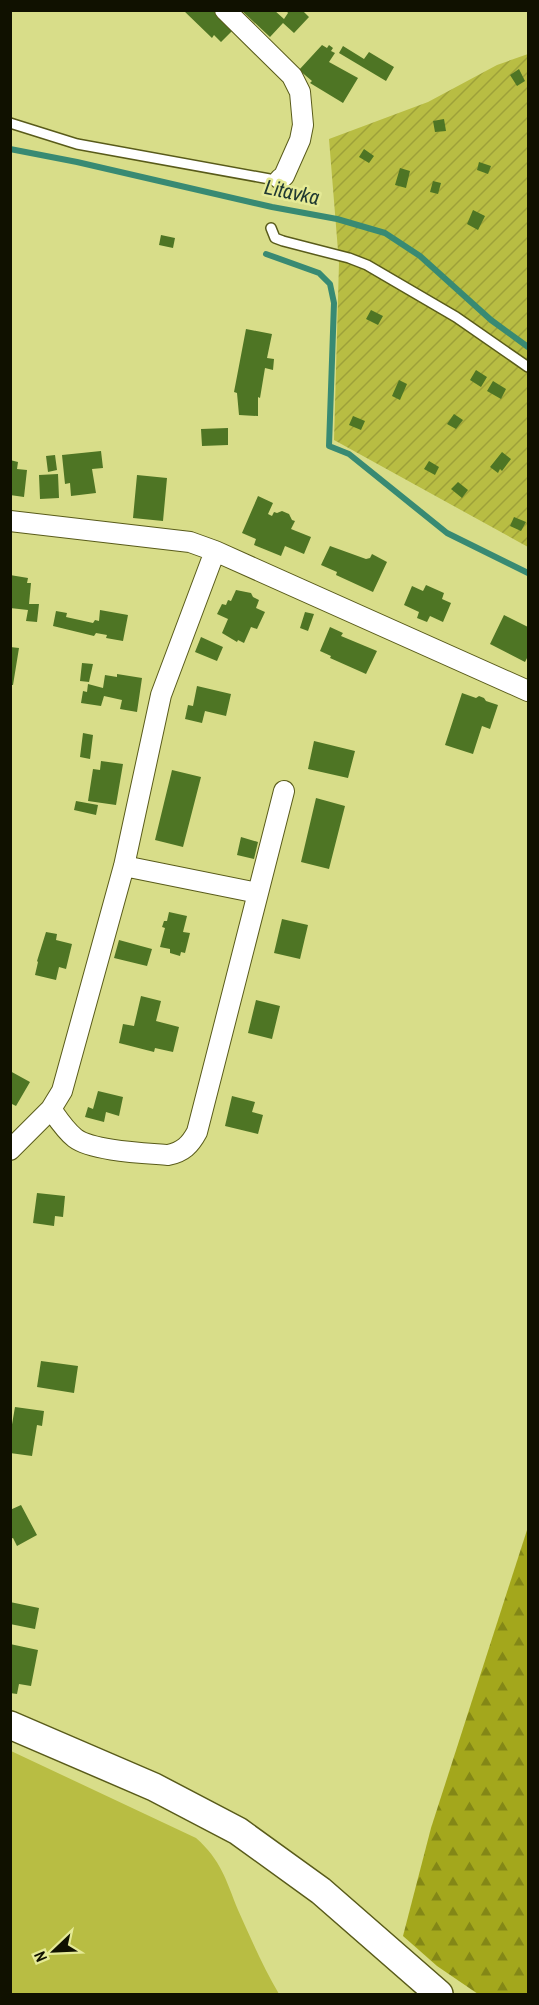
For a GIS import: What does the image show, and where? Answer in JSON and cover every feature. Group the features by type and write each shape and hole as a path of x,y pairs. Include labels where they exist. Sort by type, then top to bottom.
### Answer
{"street":[{"path":"225,10 292,76 300,92 303,125 300,140 284,176 280,179"},
{"path":"10,521 189,542 215,551 528,691"},
{"path":"10,1150 51,1108 62,1091 124,866 161,695 215,551"},
{"path":"51,1108 64,1127 76,1139 90,1146 168,1155 179,1153 191,1144 197,1132 284,791"},
{"path":"124,866 258,893"},
{"path":"10,1725 154,1787 238,1831 321,1891 438,1995"}],"lane":[{"path":"10,123 77,144 274,180 280,179"},
{"path":"271,228 275,238 283,242 349,258 367,265 456,316 528,367"}],"shaded area":[{"path":"528,54 528,547 334,440 339,263 329,139 428,102 497,65"},
{"path":"11,1751 196,1838 211,1854 222,1871 252,1942 279,1994 11,1994"}],"green space":[{"path":"528,1527 528,1994 478,1994 437,1966 403,1936 431,1828"}],"building":[{"path":"183,10 216,10 236,27 221,42 214,35 212,38"},
{"path":"241,10 274,10 284,19 288,13 286,10 302,10 309,17 294,33 283,23 270,37"},
{"path":"322,45 327,48 329,45 333,48 331,51 335,53 329,62 358,78 343,103 310,83 312,81 299,70"},
{"path":"343,46 364,59 369,52 394,67 386,81 339,53"},
{"path":"519,69 525,81 517,86 510,75"},
{"path":"444,119 446,131 435,132 433,121"},
{"path":"364,149 374,156 369,163 359,157"},
{"path":"479,162 491,166 488,174 477,170"},
{"path":"400,168 410,171 406,188 395,185"},
{"path":"433,181 441,183 438,194 430,192"},
{"path":"473,210 485,216 478,230 467,224"},
{"path":"161,235 175,238 173,248 159,245"},
{"path":"371,310 383,316 378,325 366,319"},
{"path":"246,329 272,334 267,358 274,359 273,370 265,368 260,398 258,397 258,416 239,415 237,393 234,392"},
{"path":"476,370 487,377 481,387 470,380"},
{"path":"399,380 407,384 400,400 392,396"},
{"path":"493,381 506,389 501,399 487,391"},
{"path":"454,414 463,420 456,429 447,424"},
{"path":"353,416 365,421 361,430 349,425"},
{"path":"228,428 228,445 202,446 201,429"},
{"path":"101,451 103,468 92,469 96,493 71,496 70,483 65,484 62,455"},
{"path":"502,452 511,459 498,473 490,467"},
{"path":"55,455 57,470 48,472 46,456"},
{"path":"10,460 18,462 17,469 27,470 24,497 10,495"},
{"path":"429,461 439,467 435,475 424,469"},
{"path":"58,474 59,498 40,499 39,475"},
{"path":"137,475 167,478 163,521 133,518"},
{"path":"458,482 468,490 462,498 451,489"},
{"path":"258,496 273,503 268,514 272,516 274,512 282,511 289,514 295,521 291,529 311,537 304,554 285,546 281,556 254,545 256,539 242,533"},
{"path":"514,517 526,522 521,531 510,526"},
{"path":"330,546 366,559 372,554 387,562 373,592 336,575 337,572 321,565"},
{"path":"10,575 28,578 27,583 31,583 29,604 39,604 37,622 26,621 28,610 10,608"},
{"path":"426,585 444,593 442,599 451,603 443,622 430,616 427,622 417,618 419,612 404,605 412,586 423,591"},
{"path":"236,590 251,593 259,600 256,608 265,612 257,629 251,627 244,643 238,640 237,642 222,633 228,619 217,614 222,604 226,605 228,600 231,601"},
{"path":"100,610 128,615 123,641 106,638 107,635 96,633 94,636 53,626 56,611 67,613 66,617 93,623 95,620 99,621"},
{"path":"305,612 314,614 308,631 300,628"},
{"path":"504,615 528,627 528,656 525,662 490,644"},
{"path":"330,627 343,633 341,636 377,651 366,674 320,651"},
{"path":"201,637 223,647 217,661 195,652"},
{"path":"10,647 19,648 13,685 10,685"},
{"path":"82,663 93,664 89,682 80,681"},
{"path":"117,674 142,678 137,712 120,709 122,700 104,696 101,706 81,703 83,691 87,692 88,684 103,688 105,675 117,677"},
{"path":"197,686 231,694 226,716 205,711 202,723 185,719 188,705 193,706"},
{"path":"462,693 476,698 479,696 498,705 490,729 482,726 473,754 445,745"},
{"path":"83,733 93,735 90,759 80,757"},
{"path":"314,741 355,751 348,778 308,769"},
{"path":"101,761 123,764 116,805 88,801 93,769 100,770"},
{"path":"172,770 201,777 183,847 155,840"},
{"path":"316,798 345,806 329,869 301,862"},
{"path":"76,801 98,805 96,815 74,810"},
{"path":"241,837 258,842 254,859 237,855"},
{"path":"169,912 187,916 183,932 190,933 185,953 181,952 180,956 170,953 170,949 160,947 165,928 162,927 164,921 167,921"},
{"path":"282,919 308,925 300,959 274,953"},
{"path":"46,932 57,934 56,940 72,944 66,969 59,967 56,980 35,975"},
{"path":"119,940 152,949 147,966 114,958"},
{"path":"141,996 161,1001 156,1021 179,1027 173,1052 155,1048 154,1052 119,1043 123,1024 134,1026"},
{"path":"256,1000 280,1006 272,1039 248,1033"},
{"path":"10,1071 30,1082 16,1106 10,1103"},
{"path":"98,1091 123,1097 119,1116 106,1112 104,1122 85,1117 88,1107 93,1109"},
{"path":"232,1096 255,1102 252,1112 263,1115 258,1134 225,1126"},
{"path":"37,1193 65,1196 63,1217 55,1216 54,1226 33,1223"},
{"path":"41,1361 78,1366 74,1393 37,1387"},
{"path":"15,1407 44,1411 42,1426 37,1425 32,1456 10,1453 10,1436"},
{"path":"21,1505 37,1535 17,1546 13,1538 10,1539 10,1510"},
{"path":"10,1602 39,1608 35,1629 10,1624"},
{"path":"10,1644 38,1650 31,1686 19,1684 17,1694 10,1693"}],"waterway":[{"name":"Litavka","path":"10,149 272,207 337,219 385,233 420,256 491,320 528,347"},
{"path":"266,254 319,273 330,284 334,303 329,446 349,454 447,533 528,573"}]}
